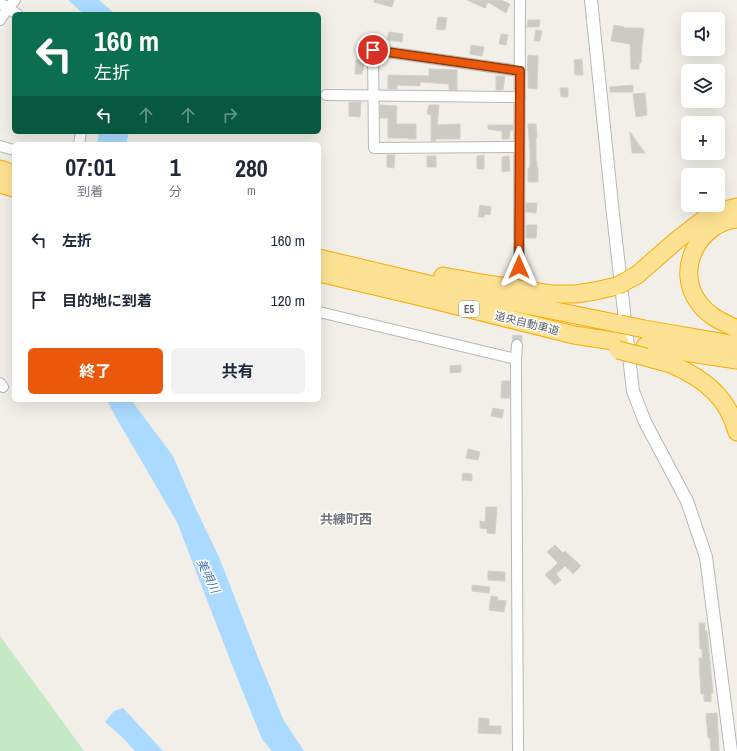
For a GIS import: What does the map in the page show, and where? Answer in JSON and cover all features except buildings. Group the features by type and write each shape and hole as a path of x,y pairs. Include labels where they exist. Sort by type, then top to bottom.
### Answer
{"highway":[{"path":"0,169 12,173"},
{"path":"0,184 12,187"},
{"path":"321,254 551,294 576,294 617,286 637,275 677,240 708,216 737,207"},
{"path":"737,219 725,221 717,225 708,231 701,239 691,257 689,276 690,285 694,295 698,303 706,312 717,320 737,329"},
{"name":"道央自動車道","path":"321,258 462,292 620,324 737,345"},
{"name":"道央自動車道","path":"321,273 646,352 737,360"},
{"path":"646,352 692,375 710,387 722,401 730,414 737,432"}],"street":[{"path":"519,267 520,0"},
{"path":"591,0 633,391 645,422 687,501 706,557 730,751"},
{"path":"0,20 8,4 15,12"},
{"path":"519,147 374,148 373,50 520,71"},
{"path":"326,95 520,97"},
{"path":"0,146 12,149"},
{"path":"321,312 516,359"},
{"path":"517,345 518,751"}],"green space":[{"path":"0,636 84,751 0,751"}],"water":[{"path":"68,0 99,0 113,12 82,12"},
{"path":"99,134 128,134 126,142 97,142"},
{"name":"美唄川","path":"108,402 132,402 173,456 219,557 283,719 304,751 272,751 262,739 177,522"},
{"path":"123,708 163,751 135,751 105,722 114,711"}],"tunnel":[{"path":"518,293 519,267"},
{"path":"517,345 518,317"}],"district":[{"name":"共練町西","path":"346,519"}],"route":[{"path":"373,50 520,71 519,267"}]}
